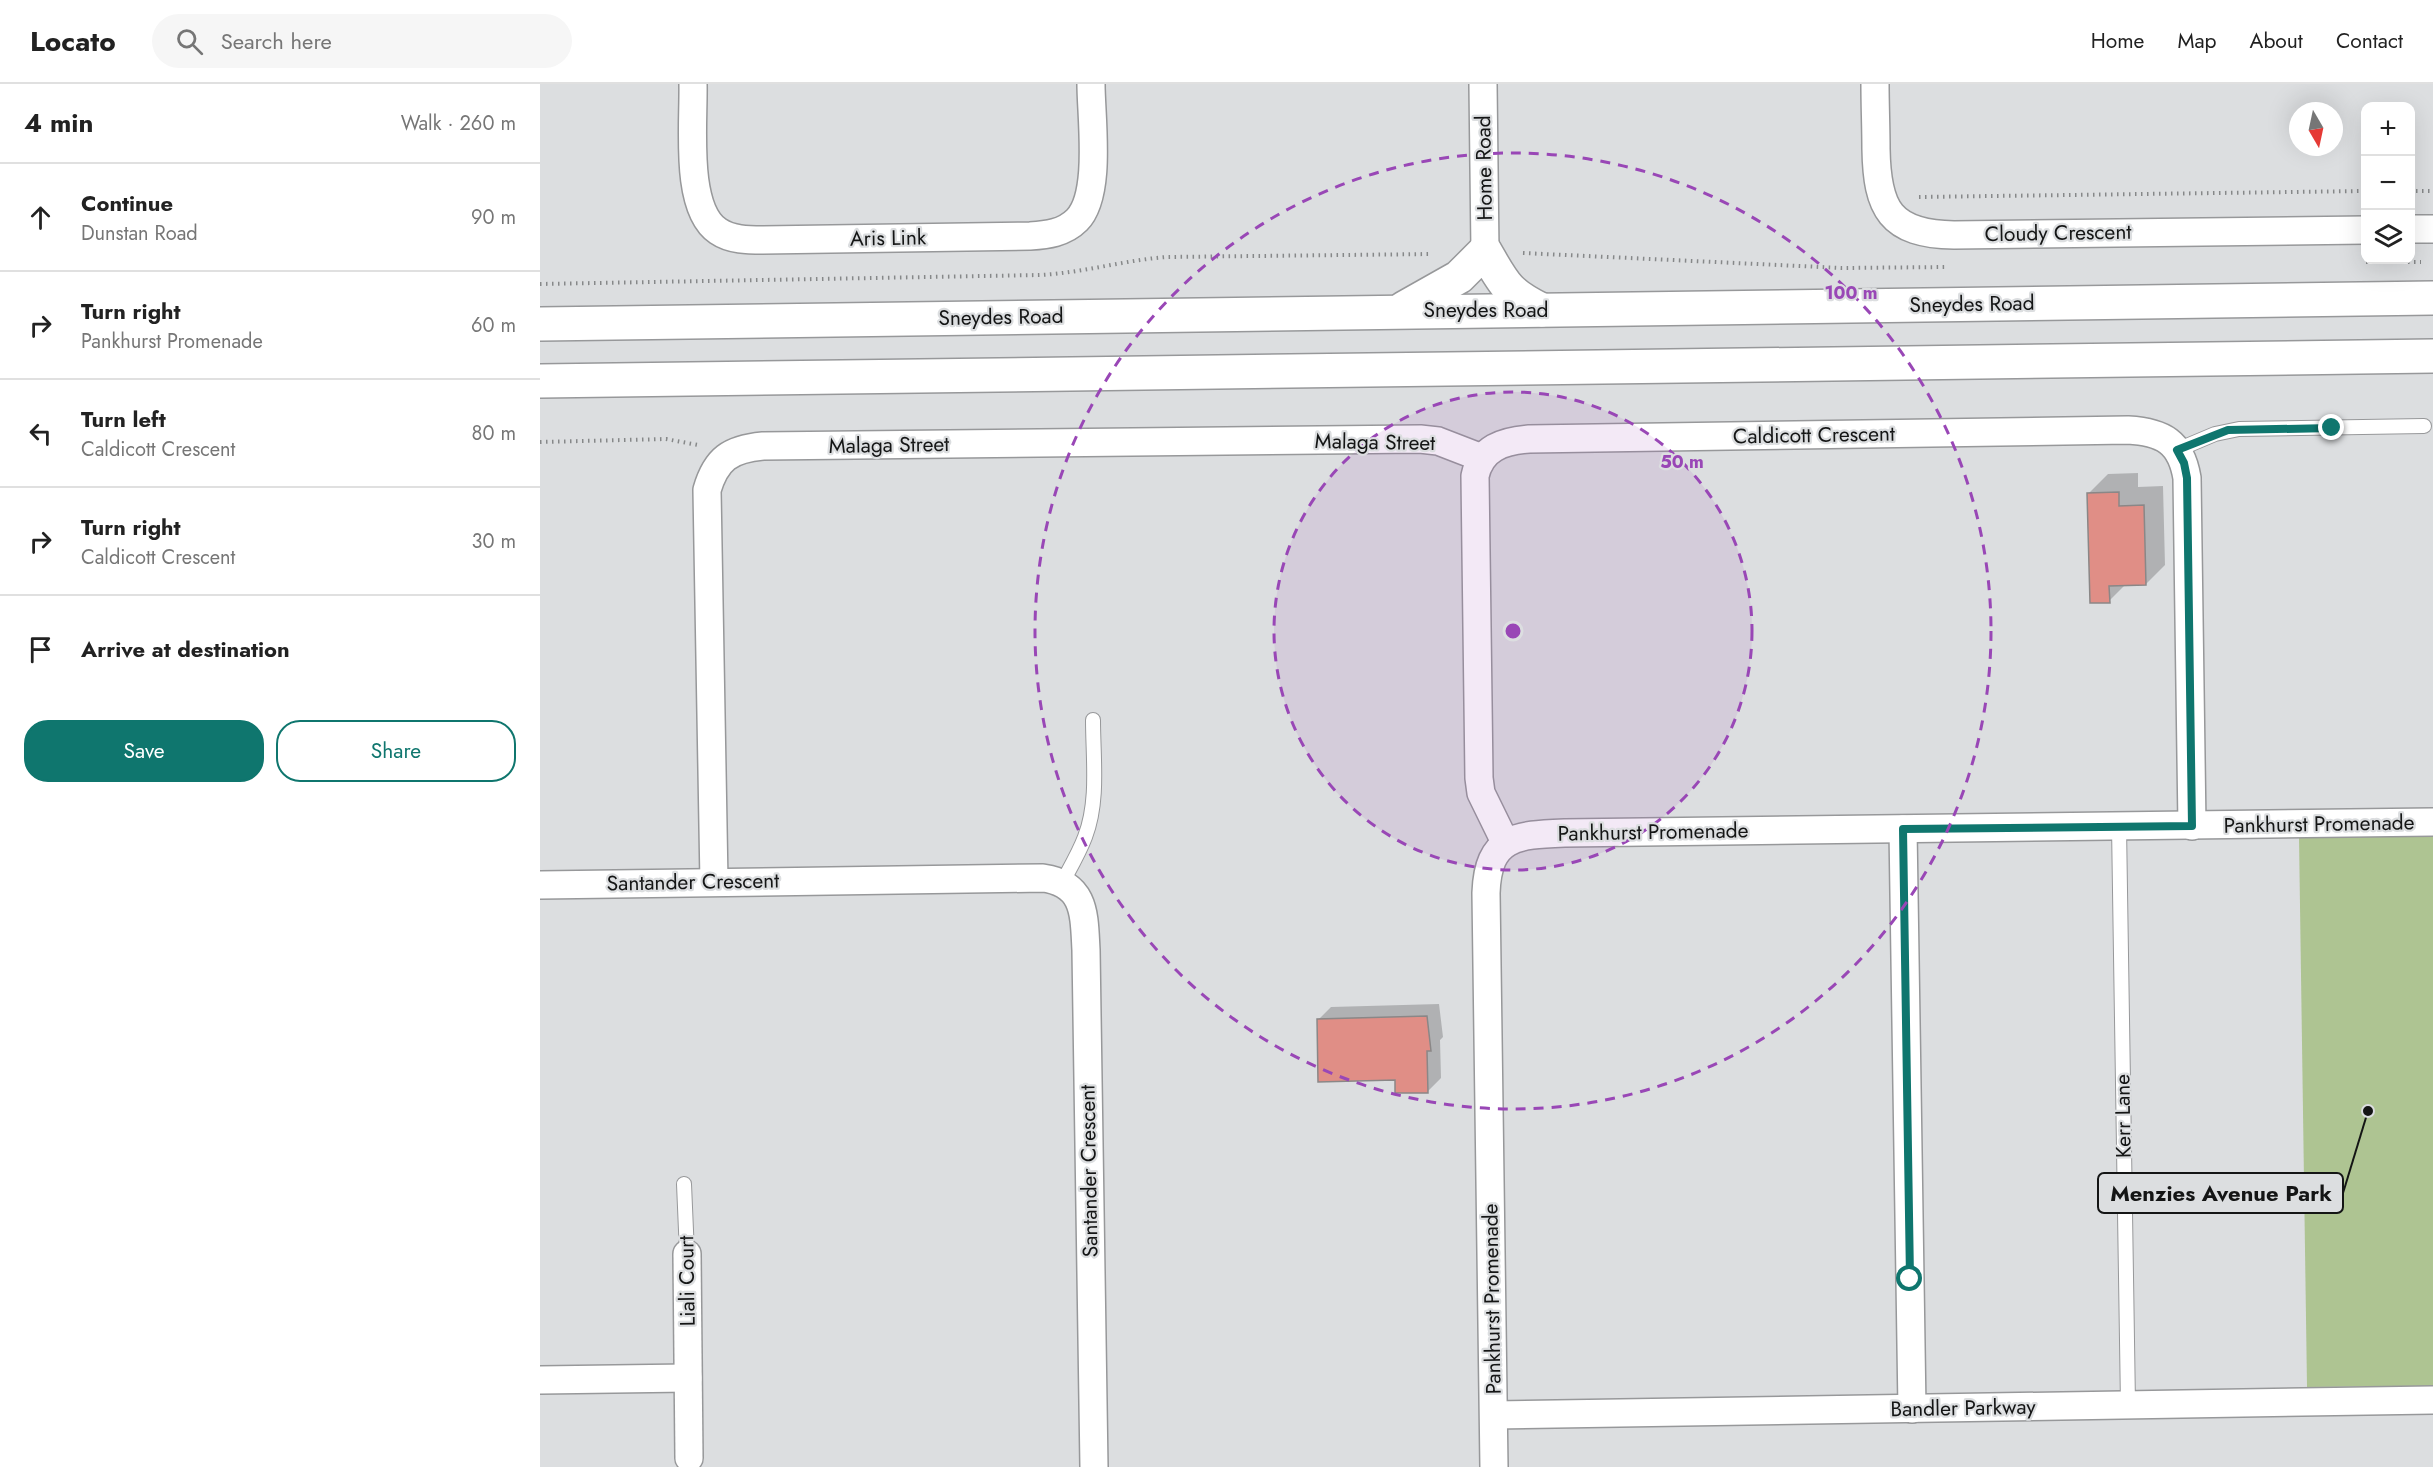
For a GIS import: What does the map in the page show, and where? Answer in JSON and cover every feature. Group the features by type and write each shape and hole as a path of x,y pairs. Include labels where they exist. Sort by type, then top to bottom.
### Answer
{"main road":[{"path":"1400,310 1459,278 1485,251 1505,287 1542,309"},
{"name":"Sneydes Road","path":"540,324 1400,310 2433,298"},
{"path":"540,381 2433,356"}],"street":[{"name":"Aris Link","path":"693,84 695,187 703,215 710,225 728,236 763,240 1030,236 1060,231 1078,219 1085,209 1091,186 1091,84"},
{"name":"Home Road","path":"1483,84 1485,251"},
{"name":"Cloudy Crescent","path":"1875,84 1876,175 1880,197 1895,220 1920,232 1935,234 2361,230"},
{"path":"2415,230 2433,229"},
{"name":"Caldicott Crescent","path":"1482,458 1502,443 1529,439 2128,430 2154,433 2172,444 2177,450"},
{"name":"Malaga Street","path":"724,458 751,447 763,446 1420,439 1438,441 1482,458"},
{"path":"2177,450 2184,463 2187,478 2192,826"},
{"path":"714,882 707,490 713,470 724,458"},
{"path":"1482,458 1475,476 1474,508 1479,778 1481,793 1505,842"},
{"name":"Pankhurst Promenade","path":"1494,1467 1486,881 1493,856 1505,842 1531,834 2433,822"},
{"path":"1903,829 1912,1408"},
{"name":"Santander Crescent","path":"540,885 1043,878 1062,883 1076,894 1084,923 1094,1467"},
{"name":"Liali Court","path":"687,1254 689,1462"},
{"path":"540,1380 688,1378"},
{"name":"Bandler Parkway","path":"1494,1415 2433,1400"}],"lane":[{"path":"2177,450 2215,434 2239,429 2424,426"},
{"path":"1062,883 1082,845 1090,820 1093,788 1093,720"},
{"name":"Kerr Lane","path":"2119,826 2128,1406"},
{"name":"Liali Court","path":"684,1184 687,1254"}],"path":[{"path":"1880,197 2361,191"},
{"path":"2415,191 2433,191"},
{"path":"540,442 666,439 699,445 724,458"}],"green space":[{"path":"2433,835 2433,1386 2307,1387 2299,837"}],"building":[{"path":"2119,492 2119,506 2144,505 2146,585 2109,586 2110,603 2090,603 2087,493"},
{"path":"1427,1016 1431,1051 1427,1051 1428,1093 1395,1093 1395,1080 1318,1082 1317,1019"}],"place":[{"name":"Menzies Avenue Park","path":"2368,1111"}],"route":[{"path":"1910,1279 1903,829 2192,826 2187,478 2184,463 2177,450 2228,430 2332,428"}]}
